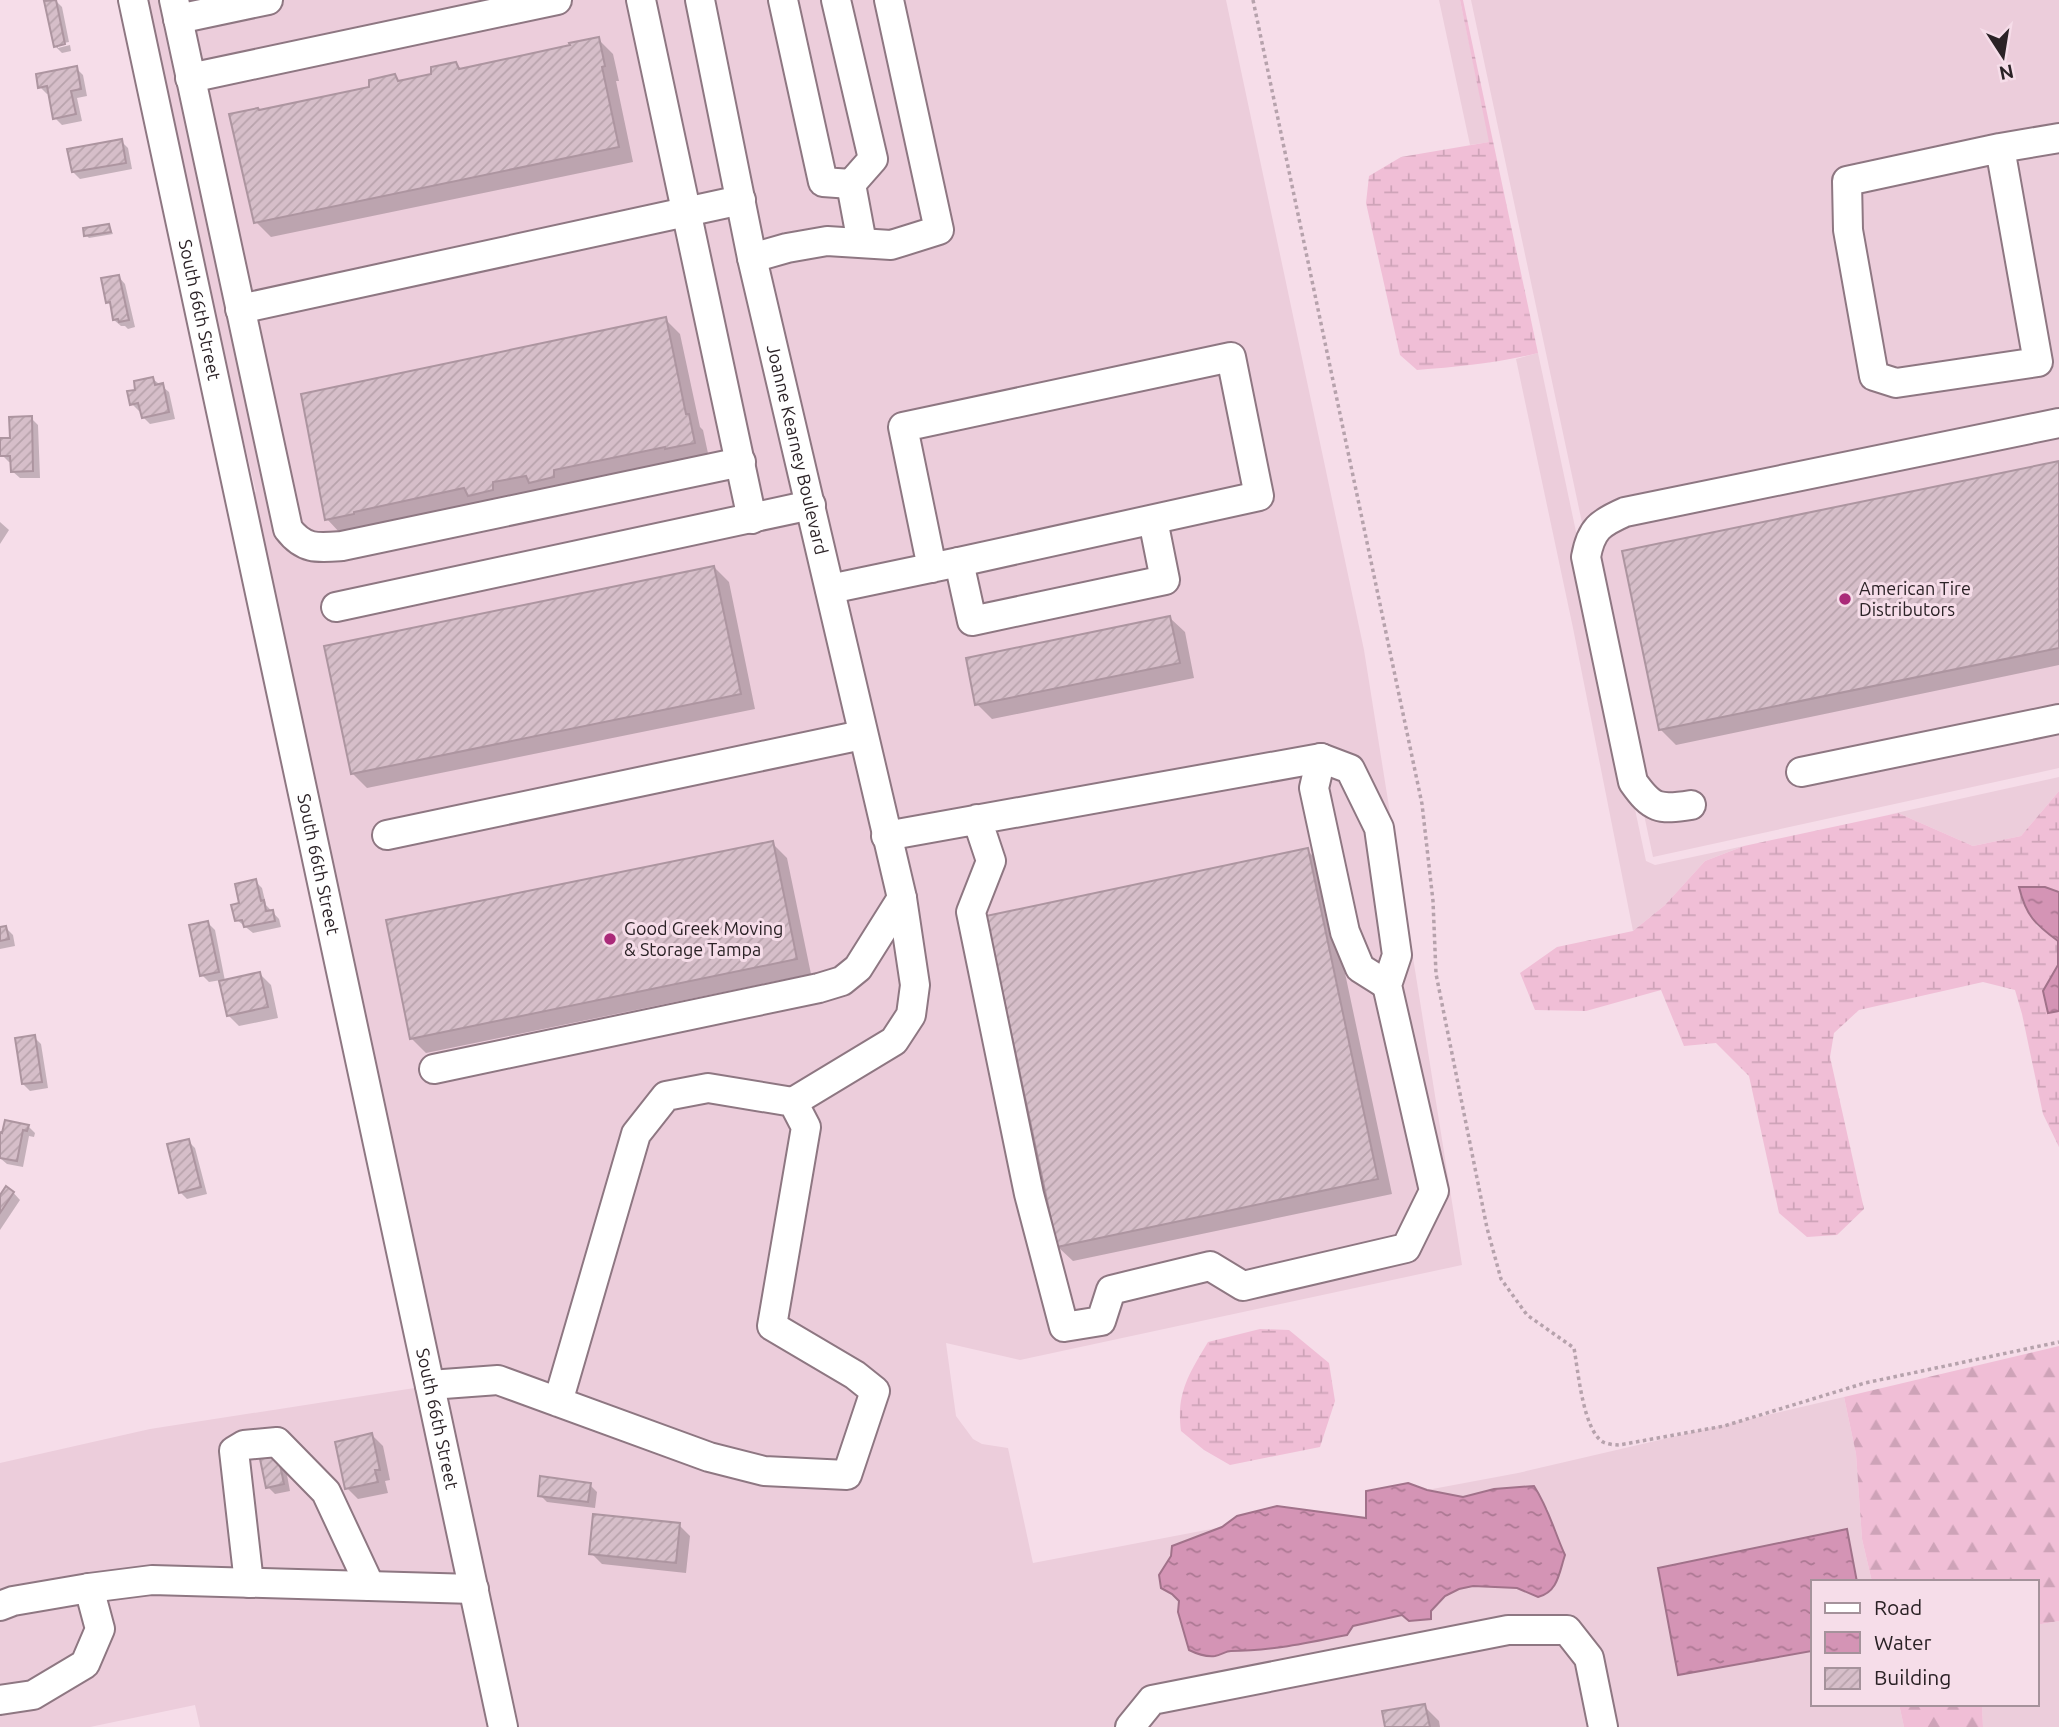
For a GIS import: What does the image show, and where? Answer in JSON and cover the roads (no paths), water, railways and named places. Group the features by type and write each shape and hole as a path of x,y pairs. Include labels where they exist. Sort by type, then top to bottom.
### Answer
{"street":[{"name":"South 66th Street","path":"133,0 503,1727"},
{"path":"268,0 176,10 288,529 298,542 319,548 342,545 741,462"},
{"path":"190,78 557,0"},
{"path":"640,0 752,519"},
{"name":"Joanne Kearney Boulevard","path":"700,0 752,258 902,898 915,985 911,1015 894,1041 793,1102"},
{"path":"783,0 823,182 851,184"},
{"path":"836,0 873,159 851,184"},
{"path":"752,258 827,241 891,245 939,230 889,0"},
{"path":"2000,148 2038,362 1896,383 1874,376 1848,230 1847,181 2000,148 2059,138"},
{"path":"851,184 862,243"},
{"path":"240,309 741,200"},
{"path":"830,589 945,565 1153,520 1259,496 1231,357 903,427 945,565 972,621 1165,580 1153,520"},
{"path":"1691,805 1663,809 1645,800 1633,782 1586,557 1594,532 1604,521 1625,512 2059,423"},
{"path":"336,607 811,505"},
{"path":"1801,772 2059,719"},
{"path":"387,835 862,735"},
{"path":"886,836 977,819 1321,758 1350,769 1380,828 1397,955 1387,985 1434,1191 1406,1248 1243,1286 1210,1266 1111,1290 1101,1321 1064,1327 1029,1194 971,912 991,861 977,819"},
{"path":"1321,758 1314,788 1345,932 1360,968 1387,985"},
{"path":"434,1069 842,981 858,968 902,898"},
{"path":"430,1385 498,1380 558,1402 709,1457 764,1471 847,1475 875,1391 855,1375 772,1326 806,1127 793,1102 708,1088 666,1096 636,1134 558,1402"},
{"path":"249,1583 234,1451 244,1445 277,1442 326,1492 370,1586"},
{"path":"0,1606 13,1601 89,1588 152,1580 474,1589"},
{"path":"0,1700 33,1695 85,1664 100,1629 89,1588"},
{"path":"1130,1727 1152,1700 1508,1630 1567,1630 1589,1658 1603,1727"}],"water":[{"path":"2019,887 2045,887 2059,892 2059,1011 2048,1013 2043,991 2058,965 2058,941 2033,918"},
{"path":"1408,1483 1463,1497 1494,1489 1534,1486 1548,1512 1565,1555 1554,1586 1538,1597 1517,1588 1473,1586 1445,1596 1431,1611 1431,1619 1409,1621 1402,1615 1353,1626 1347,1635 1275,1648 1229,1651 1215,1656 1189,1650 1178,1612 1179,1601 1161,1588 1159,1575 1171,1556 1172,1546 1222,1527 1237,1516 1277,1506 1366,1518 1366,1491"},
{"path":"1847,1529 1857,1580 1811,1580 1811,1651 1678,1675 1658,1568"}],"place":[{"name":"American Tire Distributors","path":"1845,599"},
{"name":"Good Greek Moving & Storage Tampa","path":"610,939"}]}
